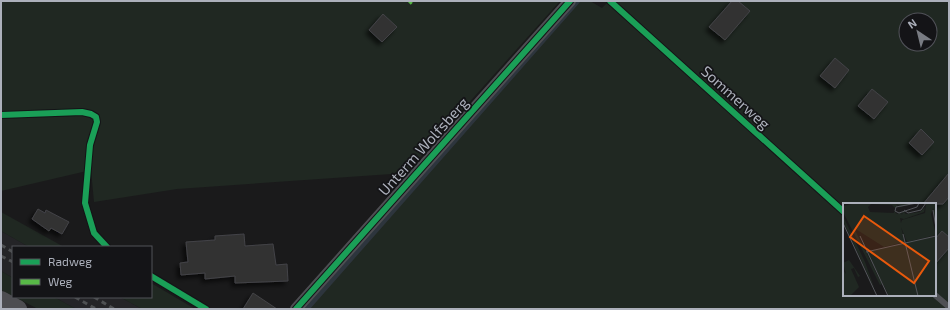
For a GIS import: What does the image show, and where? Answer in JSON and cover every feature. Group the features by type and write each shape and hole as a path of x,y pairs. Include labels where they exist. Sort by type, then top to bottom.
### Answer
{"main road":[{"path":"1,300 18,309"}],"street":[{"name":"Unterm Wolfsberg","path":"296,309 570,1"}],"lane":[{"name":"Sommerweg","path":"610,1 843,211"},
{"path":"94,233 106,246"},
{"path":"152,277 206,309"},
{"path":"936,296 949,307"}],"shaded area":[{"path":"1,1 560,1 406,173 177,189 94,202 91,170 1,191"},
{"path":"574,1 590,1 602,8 609,1 949,1 949,309 301,309"},
{"path":"1,212 62,246 27,246 1,231"},
{"path":"1,231 27,246 12,246 12,277 1,271"},
{"path":"1,271 12,277 12,296 1,290"},
{"path":"152,284 195,309 142,309 122,298 152,298"},
{"path":"17,298 56,298 76,309 38,309"},
{"path":"56,298 122,298 142,309 76,309"}],"building":[{"path":"732,1 738,1 750,11 725,40 709,27"},
{"path":"383,14 397,27 382,42 369,30"},
{"path":"835,58 849,70 835,88 820,76"},
{"path":"872,89 888,102 874,119 858,106"},
{"path":"921,129 934,142 922,155 909,143"},
{"path":"949,173 949,197 943,204 924,203"},
{"path":"38,209 45,213 46,210 69,222 62,234 51,228 49,231 32,219"},
{"path":"942,231 949,237 949,248 936,263 936,238"},
{"path":"244,234 245,246 273,244 276,265 287,264 288,281 235,283 235,276 205,279 205,273 181,275 180,263 188,262 186,242 215,240 215,236"},
{"path":"253,293 277,309 243,309"}],"waterway":[{"path":"307,309 578,1"}],"railway":[{"path":"1,245 12,251"},
{"path":"1,256 12,262"},
{"path":"77,298 96,309"},
{"path":"96,298 114,309"}],"cycle path":[{"path":"296,309 570,1"},
{"path":"610,1 843,211"},
{"path":"1,115 82,112 96,117 97,122 90,145 85,203 94,233 106,246"},
{"path":"152,277 206,309"}]}
